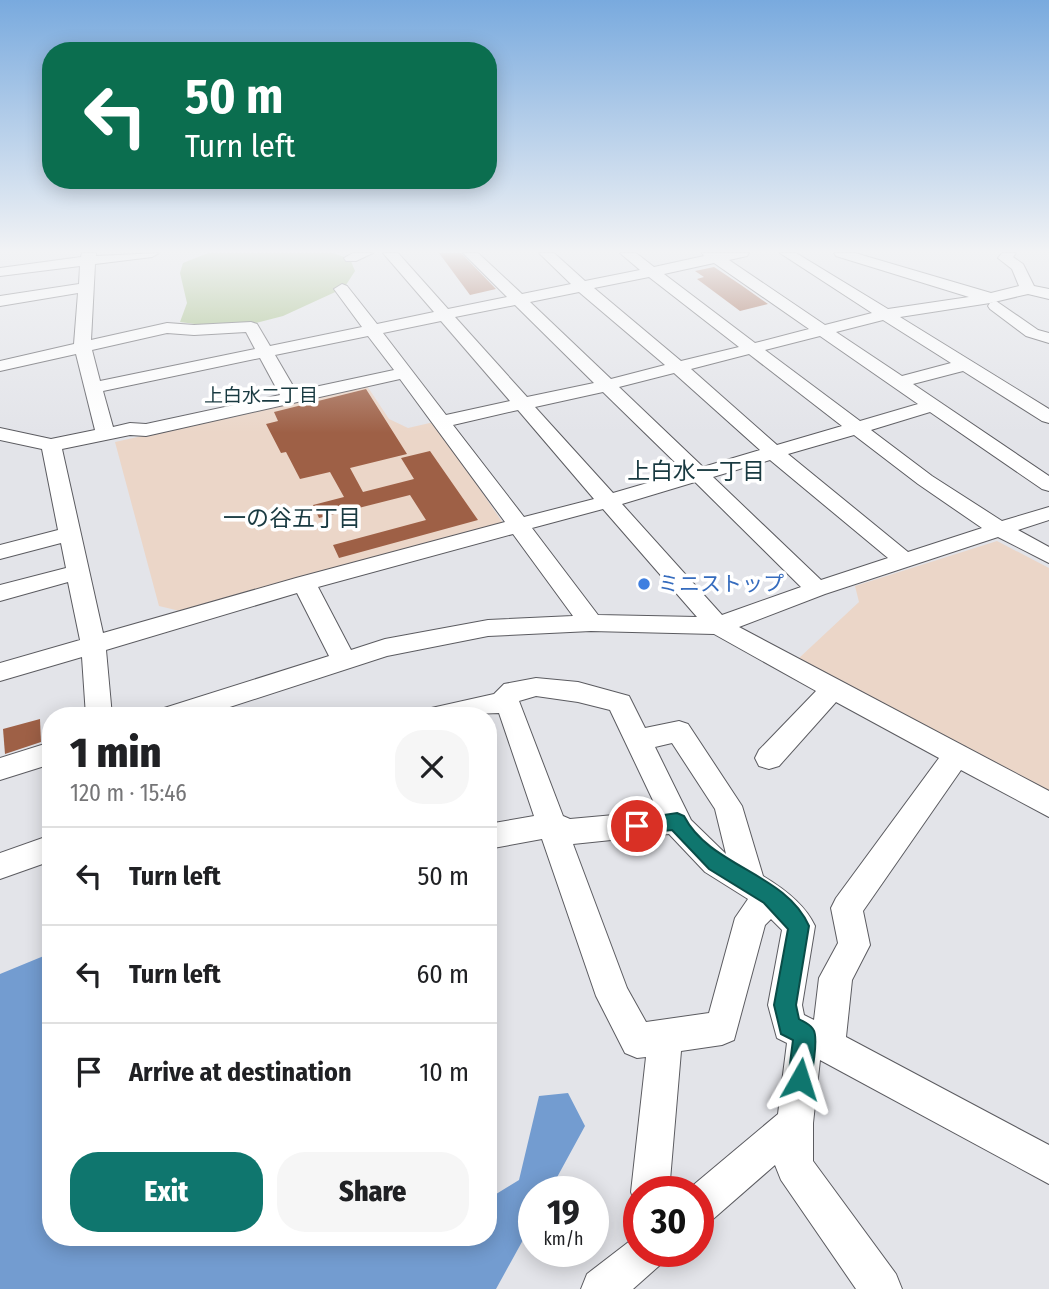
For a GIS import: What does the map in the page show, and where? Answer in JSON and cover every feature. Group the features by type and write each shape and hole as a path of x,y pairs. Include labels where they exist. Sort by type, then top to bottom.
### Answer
{"street":[{"path":"84,313 82,346 105,434"},
{"path":"360,313 591,623"},
{"path":"441,313 718,626 1049,805"},
{"path":"93,388 456,313"},
{"path":"530,313 817,589"},
{"path":"614,313 712,395 772,451 905,561"},
{"path":"706,313 925,480 999,529 1049,556"},
{"path":"797,313 1049,485"},
{"path":"441,422 604,386 675,366 895,313"},
{"path":"1007,313 1031,333 1049,338"},
{"path":"888,314 1049,417"},
{"path":"0,366 10,366 82,346 167,328 251,327 290,398"},
{"path":"898,383 967,364"},
{"path":"0,434 51,445 130,429 146,430 405,373"},
{"path":"0,672 304,583 609,501 934,405"},
{"path":"51,445 93,645 98,707"},
{"path":"205,707 385,648 488,628 591,623 718,626 817,589 1049,513"},
{"path":"0,551 69,534"},
{"path":"0,593 76,573"},
{"path":"304,583 344,661"},
{"path":"478,707 502,702 513,691 536,687 578,692 620,703 681,829 716,863 761,890 799,926 785,1005 789,1026 1049,1165"},
{"path":"769,758 833,689"},
{"path":"502,702 510,708 613,996 637,1041 722,1028 761,890 728,806 679,731 638,740"},
{"path":"881,1289 794,1167 795,1123 816,1040 836,978 854,945 847,908 957,754"},
{"path":"0,769 42,756"},
{"path":"497,835 553,825 568,832 677,821"},
{"path":"0,866 42,851"},
{"path":"652,1176 665,1037"},
{"path":"714,1192 795,1123"},
{"path":"602,1289 628,1267"}],"shaded area":[{"path":"367,386 389,419 408,428 434,422 503,523 184,612 159,606 115,442"},
{"path":"997,541 1049,568 1049,799 798,659 859,602 855,586"}],"green space":[{"path":"183,313 289,313 252,324 217,327 180,322"}],"water":[{"path":"42,957 42,1246 497,1246 497,1193 518,1181 518,1249 496,1289 0,1289 0,974"},
{"path":"568,1093 585,1126 558,1176 520,1176 539,1096"}],"building":[{"path":"366,389 407,454 350,468 363,492 414,479 401,458 430,451 478,520 339,558 333,545 426,520 410,495 319,518 313,505 344,497 330,472 300,479 286,452 281,453 266,424 278,421 274,412"},
{"path":"40,719 41,742 5,754 3,729"}],"place":[{"name":"ミニストップ","path":"644,584"}],"district":[{"name":"上白水二丁目","path":"261,395"},
{"name":"上白水一丁目","path":"696,471"},
{"name":"一の谷五丁目","path":"292,518"}],"route":[{"path":"637,826 677,821 681,829 716,863 771,897 799,926 785,1005 789,1026 805,1034 800,1079"}]}
